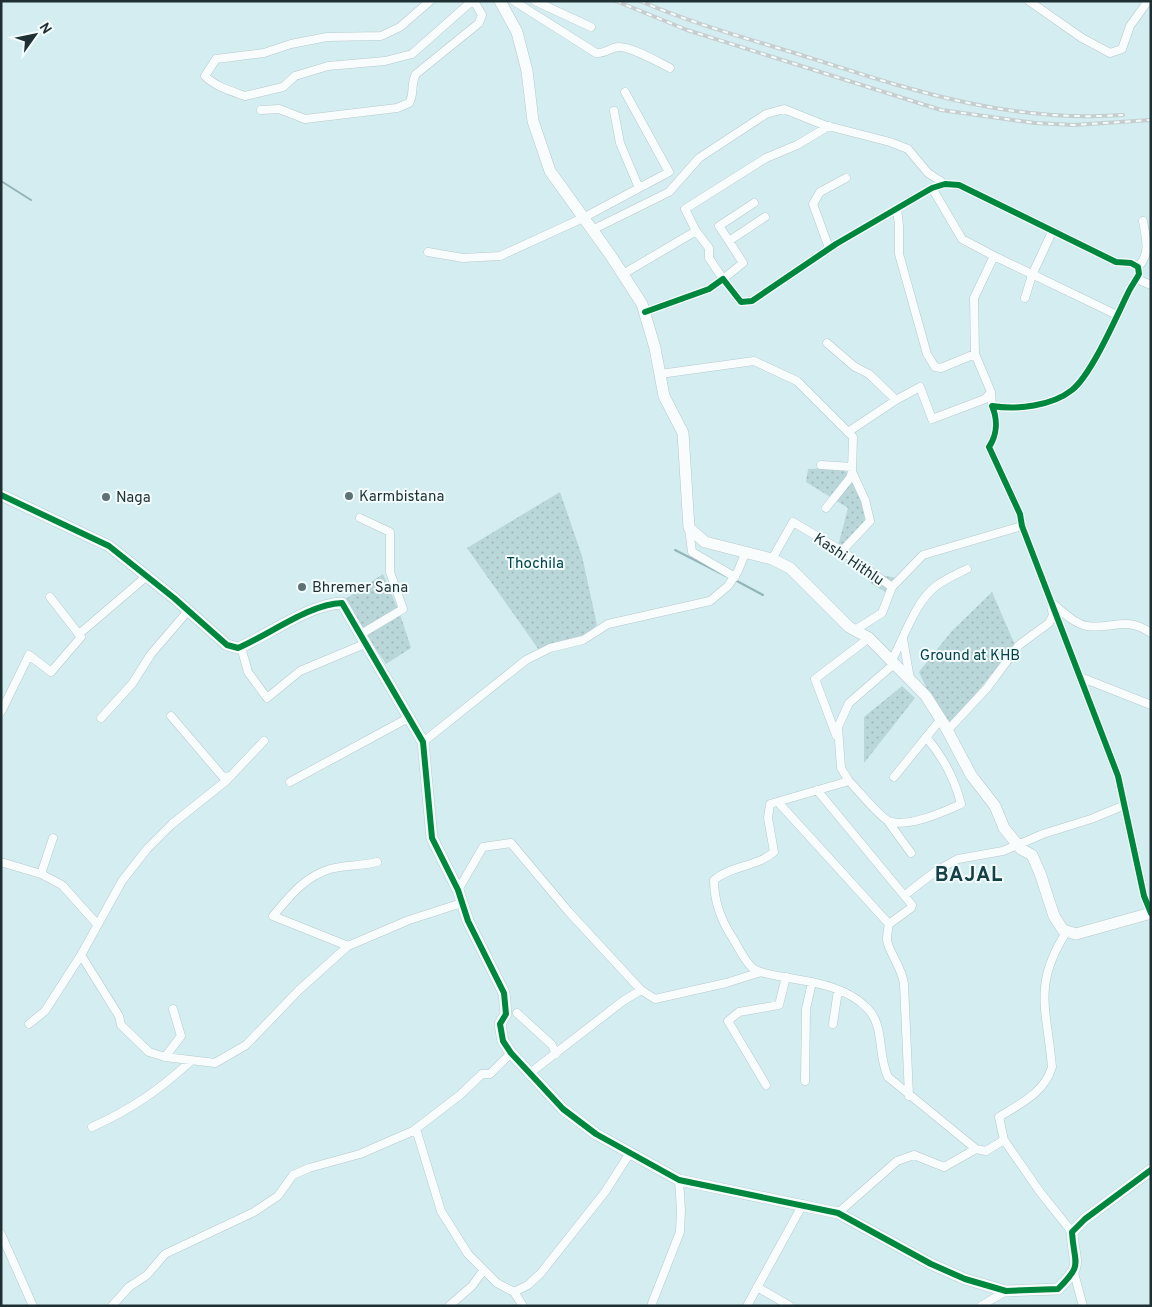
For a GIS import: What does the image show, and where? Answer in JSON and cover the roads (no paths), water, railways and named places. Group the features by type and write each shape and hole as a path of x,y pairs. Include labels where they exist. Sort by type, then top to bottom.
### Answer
{"street":[{"path":"261,110 279,109 305,119 397,108 409,103 412,99 413,79 416,74 479,23 482,16 473,1 412,54 385,61 328,66 295,76 283,87 245,96 223,89 205,76 216,59 264,53 292,44 326,37 381,36 400,27 430,1"},
{"path":"500,1 517,32 526,71 533,121 550,171 623,274 645,312 664,396 683,433 692,552 733,579"},
{"path":"514,1 589,50 605,53 615,48 625,48 670,68"},
{"path":"535,1 591,27"},
{"path":"1029,1 1082,38 1110,53 1122,49 1130,26 1148,1"},
{"path":"428,252 463,258 500,256 583,218 669,172 625,92"},
{"path":"592,230 669,192 699,158 766,114 784,109 829,126 890,142 908,150 928,173 945,184"},
{"path":"614,111 620,143 640,188"},
{"path":"829,126 797,145 766,158 686,209 696,231 709,248 709,258 741,302 752,301 829,248 932,188 945,184 959,184 1052,232 1116,262 1131,263 1138,267"},
{"path":"829,248 813,204 820,192 846,178"},
{"path":"932,188 962,239 1032,275 1117,315"},
{"path":"645,312 709,289 744,263 719,226 754,203"},
{"path":"897,208 899,254 927,354 935,367 941,368 975,354"},
{"path":"729,241 766,218"},
{"path":"992,406 1006,408 1044,403 1073,390 1086,373 1137,279 1138,267 1146,259 1148,235 1143,221"},
{"path":"623,274 696,231"},
{"path":"1025,298 1032,275 1052,232"},
{"path":"947,731 987,688 1019,644 1049,623 1053,614 1022,526 1020,514 990,447 994,439 996,416 992,406 991,392 975,354 974,298 994,256"},
{"path":"1137,279 1151,285"},
{"path":"828,343 855,367 869,374 896,400"},
{"path":"660,374 754,361 797,381 853,437 850,478 826,508"},
{"path":"848,432 896,400 920,387 932,419 985,399 991,392"},
{"path":"820,465 852,470"},
{"path":"842,551 870,521 865,500 852,470"},
{"path":"1,495 109,546 227,645 241,647 303,615 334,603 342,603 423,742 432,838 458,890 468,921 504,993 506,1014 500,1024 501,1036 511,1053 530,1073 570,1114 596,1134 679,1180 803,1204 838,1213 931,1264 966,1279 1006,1291 1058,1289 1074,1273"},
{"path":"241,647 248,672 267,698 300,670 364,638 403,609 390,572 390,532 360,518"},
{"name":"Kashi Hithlu","path":"772,559 793,522 842,551 892,587 923,555 1022,526"},
{"path":"689,528 705,542 746,551 772,559 790,568 856,630 870,638 926,696 971,775 995,806 1004,828 1019,846 1032,855 1054,916 1063,930 1076,934 1151,913 1144,896 1118,776 1049,601"},
{"path":"423,742 526,660 550,648 583,640 608,624 710,601 733,579 746,551"},
{"path":"911,853 887,820 849,781 841,768 838,727 849,703 893,663 916,610 926,595 937,585 967,569"},
{"path":"78,634 147,576"},
{"path":"856,630 882,613 892,587"},
{"path":"1,712 29,655 51,672 81,637 50,597"},
{"path":"1049,601 1074,620 1086,626 1133,623 1151,633"},
{"path":"101,718 132,684 151,654 188,611"},
{"path":"1056,616 1074,620"},
{"path":"840,746 815,680 870,638"},
{"path":"903,640 910,681"},
{"path":"1080,677 1151,705"},
{"path":"171,716 223,777 231,776"},
{"path":"290,782 410,718"},
{"path":"894,776 940,719"},
{"path":"887,820 900,822 934,816 962,804 956,784 937,750 926,737"},
{"path":"29,1024 45,1011 81,955 122,881 147,849 172,824 231,776 264,741"},
{"path":"849,781 770,804 768,818 774,852 767,858 724,871 714,880 719,911 728,930 753,968 761,972 812,982 838,990 849,994 868,1008 878,1023 882,1064 888,1077 976,1150 986,1151 1004,1140"},
{"path":"817,790 905,895 912,907 889,924 887,942 900,966 904,984 909,1096"},
{"path":"778,802 889,924"},
{"path":"905,895 936,871 958,859 1019,846 1043,834 1091,819 1125,805"},
{"path":"41,874 53,838"},
{"path":"458,890 482,848 511,843 568,911 641,990 655,999 726,983 761,972"},
{"path":"1,862 41,874 62,884 97,924"},
{"path":"348,946 273,916 297,886 313,876 331,868 377,862"},
{"path":"81,955 120,1016 121,1025 149,1052 166,1057 215,1063 246,1045 299,990 348,946 409,920 462,903"},
{"path":"1067,931 1058,946 1045,977 1043,991 1052,1067 1049,1078 1032,1097 1000,1117 1004,1140 1040,1192 1072,1232 1077,1261 1074,1273 1083,1306"},
{"path":"766,1085 728,1021 739,1012 779,1005 786,977"},
{"path":"805,1081 806,1010 812,982"},
{"path":"530,1073 641,990"},
{"path":"833,1024 838,990"},
{"path":"166,1057 181,1036 173,1009"},
{"path":"517,1013 552,1045 556,1054"},
{"path":"112,1306 129,1287 147,1275 165,1254 254,1212 278,1196 293,1175 309,1168 360,1154 416,1129 460,1096 482,1074 490,1074 511,1053"},
{"path":"92,1127 124,1113 153,1094 191,1061"},
{"path":"416,1129 441,1211 468,1254 497,1283 514,1292 523,1306"},
{"path":"838,1213 897,1161 914,1155 944,1167 976,1150"},
{"path":"514,1292 528,1286 540,1274 605,1192 630,1153"},
{"path":"1072,1232 1085,1219 1151,1170"},
{"path":"650,1306 680,1232 679,1180"},
{"path":"747,1306 803,1204"},
{"path":"1,1234 32,1306"},
{"path":"449,1306 472,1286 483,1271"},
{"path":"758,1287 790,1306"},
{"path":"981,1306 1006,1291"}],"waterway":[{"path":"1,181 31,200"},
{"path":"675,550 726,576"},
{"path":"735,580 763,595"}],"railway":[{"path":"616,1 687,30 941,110 1035,123 1074,125 1151,120"},
{"path":"640,1 738,36 918,91 958,101 1038,114 1080,116 1123,115"}],"place":[{"name":"Karmbistana","path":"349,496"},
{"name":"Naga","path":"106,497"},
{"name":"Bhremer Sana","path":"302,587"}],"district":[{"name":"BAJAL","path":"969,874"}],"park label":[{"name":"Thochila","path":"535,563"},
{"name":"Ground at KHB","path":"970,655"}]}
